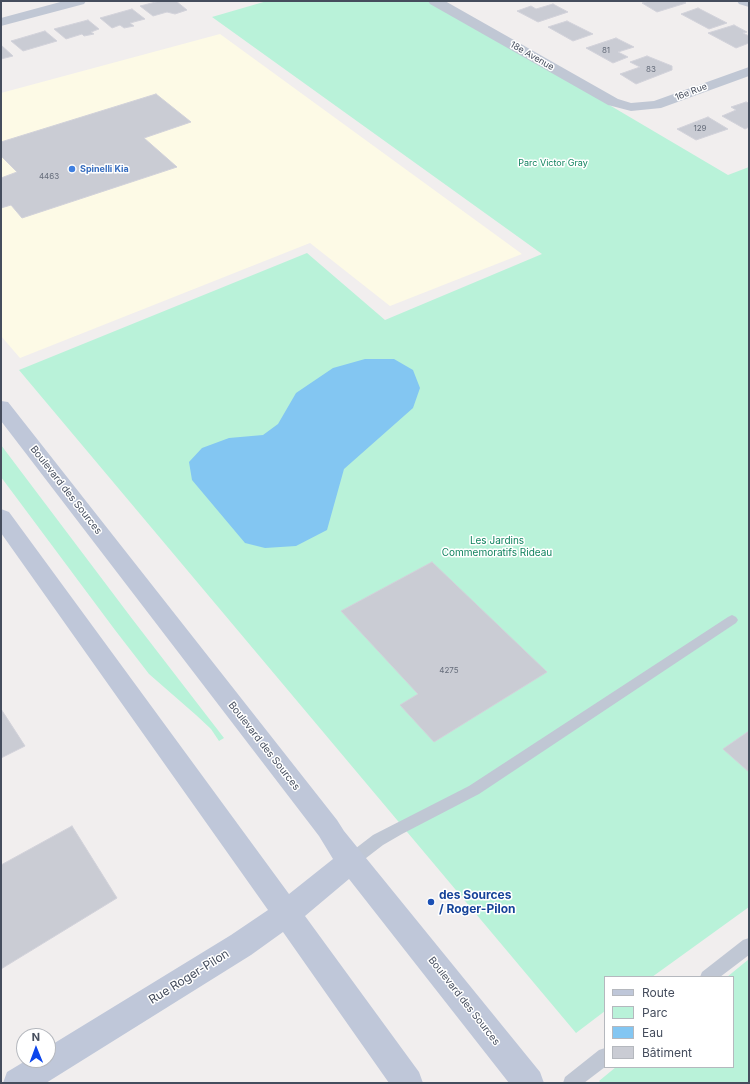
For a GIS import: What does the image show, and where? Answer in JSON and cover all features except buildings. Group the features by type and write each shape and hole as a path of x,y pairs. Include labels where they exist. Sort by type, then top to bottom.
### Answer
{"main road":[{"name":"Boulevard des Sources","path":"1,407 212,677 352,860 529,1083"},
{"path":"1,516 408,1083"},
{"name":"Rue Roger-Pilon","path":"18,1083 241,945 286,914 352,860"}],"street":[{"path":"1,22 79,1"},
{"name":"18e Avenue","path":"435,1 613,102 631,107"},
{"path":"744,1 749,3"},
{"name":"16e Rue","path":"631,107 656,105 749,71"}],"lane":[{"path":"352,860 378,840 397,829 474,790 732,620"},
{"path":"709,976 749,945"},
{"path":"571,1083 604,1057"}],"shaded area":[{"path":"220,34 522,254 390,306 310,243 20,358 1,336 1,93"}],"green space":[{"name":"Les Jardins Commemoratifs Rideau","path":"267,1 433,1 728,175 749,167 749,907 653,976 604,976 604,1012 576,1033 19,370 307,253 385,320 542,254 212,17"},
{"path":"1,445 224,738 219,741 211,729 149,674 115,630 1,477"},
{"path":"749,959 749,1083 601,1083 599,1081 615,1068 734,1068 734,976 728,976"}],"water":[{"path":"365,359 394,359 413,370 420,388 413,408 344,469 327,530 296,546 265,548 245,543 192,480 189,462 202,448 229,438 263,435 278,424 296,393 333,368"}],"place":[{"name":"Spinelli Kia","path":"72,169"},
{"name":"des Sources / Roger-Pilon","path":"431,902"}],"park label":[{"name":"Parc Victor Gray","path":"553,163"}]}
